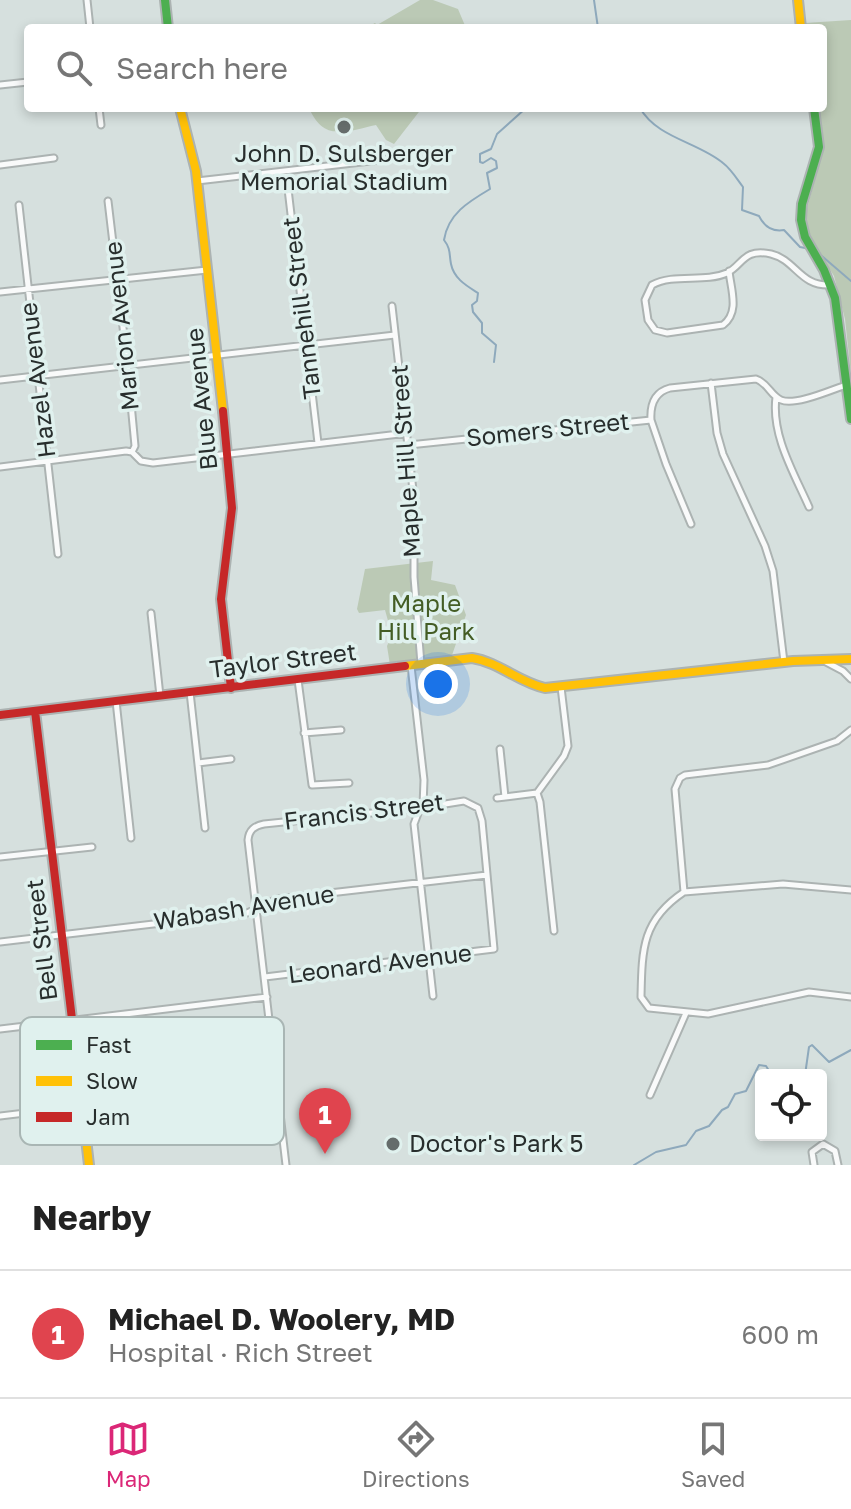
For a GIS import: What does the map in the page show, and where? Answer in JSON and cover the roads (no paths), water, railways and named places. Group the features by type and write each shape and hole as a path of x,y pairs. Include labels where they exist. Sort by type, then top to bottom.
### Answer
{"street":[{"path":"87,0 90,24"},
{"path":"165,0 168,24"},
{"path":"798,0 801,24"},
{"path":"0,85 24,82"},
{"path":"99,112 101,125"},
{"name":"Blue Avenue","path":"181,112 192,148 197,181 228,453 232,508 221,599 231,688"},
{"path":"815,112 819,147 801,213 802,228 831,285 837,306 851,419"},
{"path":"0,165 54,158"},
{"path":"197,181 388,159"},
{"name":"Tannehill Street","path":"286,172 318,443"},
{"name":"Marion Avenue","path":"108,201 135,446 132,452"},
{"name":"Hazel Avenue","path":"19,205 58,554"},
{"path":"729,271 734,309 729,321 723,325 667,333 650,326 645,300 652,285 729,271 745,257 768,254 782,259 810,283 831,285"},
{"path":"0,292 207,270"},
{"name":"Maple Hill Street","path":"392,306 414,499 414,577 421,664"},
{"path":"0,380 395,335"},
{"name":"Somers Street","path":"409,445 651,420 653,403 659,392 670,388 756,379 766,384 776,397"},
{"path":"711,383 717,433 723,454 765,546 773,571 784,663"},
{"path":"809,507 780,439 776,397 783,401 798,400 846,385"},
{"path":"651,420 691,524"},
{"path":"0,467 132,452 141,461 153,463 408,433"},
{"path":"151,613 160,696"},
{"name":"Taylor Street","path":"0,715 472,658 487,659 535,686 561,687 821,659 851,659"},
{"path":"821,659 851,679"},
{"path":"411,666 424,780 422,807 414,824 433,996"},
{"path":"298,680 312,785 349,783"},
{"path":"497,798 537,793 564,756 568,746 561,687"},
{"path":"190,692 205,828"},
{"path":"116,701 131,838"},
{"name":"Bell Street","path":"35,711 72,1017"},
{"path":"304,733 341,730"},
{"path":"684,892 675,789 680,778 768,765 837,741 851,730"},
{"path":"500,749 505,797"},
{"path":"198,763 231,759"},
{"path":"537,793 554,931"},
{"name":"Francis Street","path":"257,910 248,840 252,828 259,825 469,802 478,808 481,815 487,875"},
{"path":"0,857 92,847"},
{"name":"Wabash Avenue","path":"0,942 257,910 267,901 277,899 487,875"},
{"name":"Leonard Avenue","path":"265,977 494,949 487,875"},
{"path":"851,890 783,884 684,892 660,911 650,927 641,992 642,1000 649,1008 686,1013 720,1013 809,992 851,997"},
{"path":"257,910 269,1017"},
{"name":"Leonard Avenue","path":"97,1017 267,997"},
{"path":"650,1095 686,1013"},
{"name":"Leonard Avenue","path":"0,1029 20,1026"},
{"path":"0,1116 20,1114"},
{"path":"814,1165 812,1152 823,1144 835,1151 838,1165"},
{"name":"Bell Street","path":"87,1145 89,1165"},
{"path":"284,1145 286,1165"}],"waterway":[{"path":"594,0 597,24"},
{"path":"494,362 496,345 482,333 482,323 473,312 472,305 477,301 478,293 455,274 444,240 455,216 490,189 487,173 497,168 496,161 491,158 480,162 480,154 491,149 497,134 522,112"},
{"path":"643,112 667,133 713,156 729,168 743,187 742,210 759,216 772,229 784,230 800,247 810,249"},
{"path":"816,251 851,281"},
{"path":"806,1069 809,1047 812,1045 829,1062 851,1050"},
{"path":"757,1069 759,1065 768,1069"},
{"path":"634,1165 656,1152 686,1145 696,1131 709,1126 728,1107 735,1094 746,1091 755,1073"}],"place":[{"name":"John D. Sulsberger Memorial Stadium","path":"344,127"},
{"name":"Doctor's Park 5","path":"393,1144"},
{"name":"Michael D. Woolery, MD","path":"325,1154"}],"park label":[{"name":"Maple Hill Park","path":"426,618"}]}
